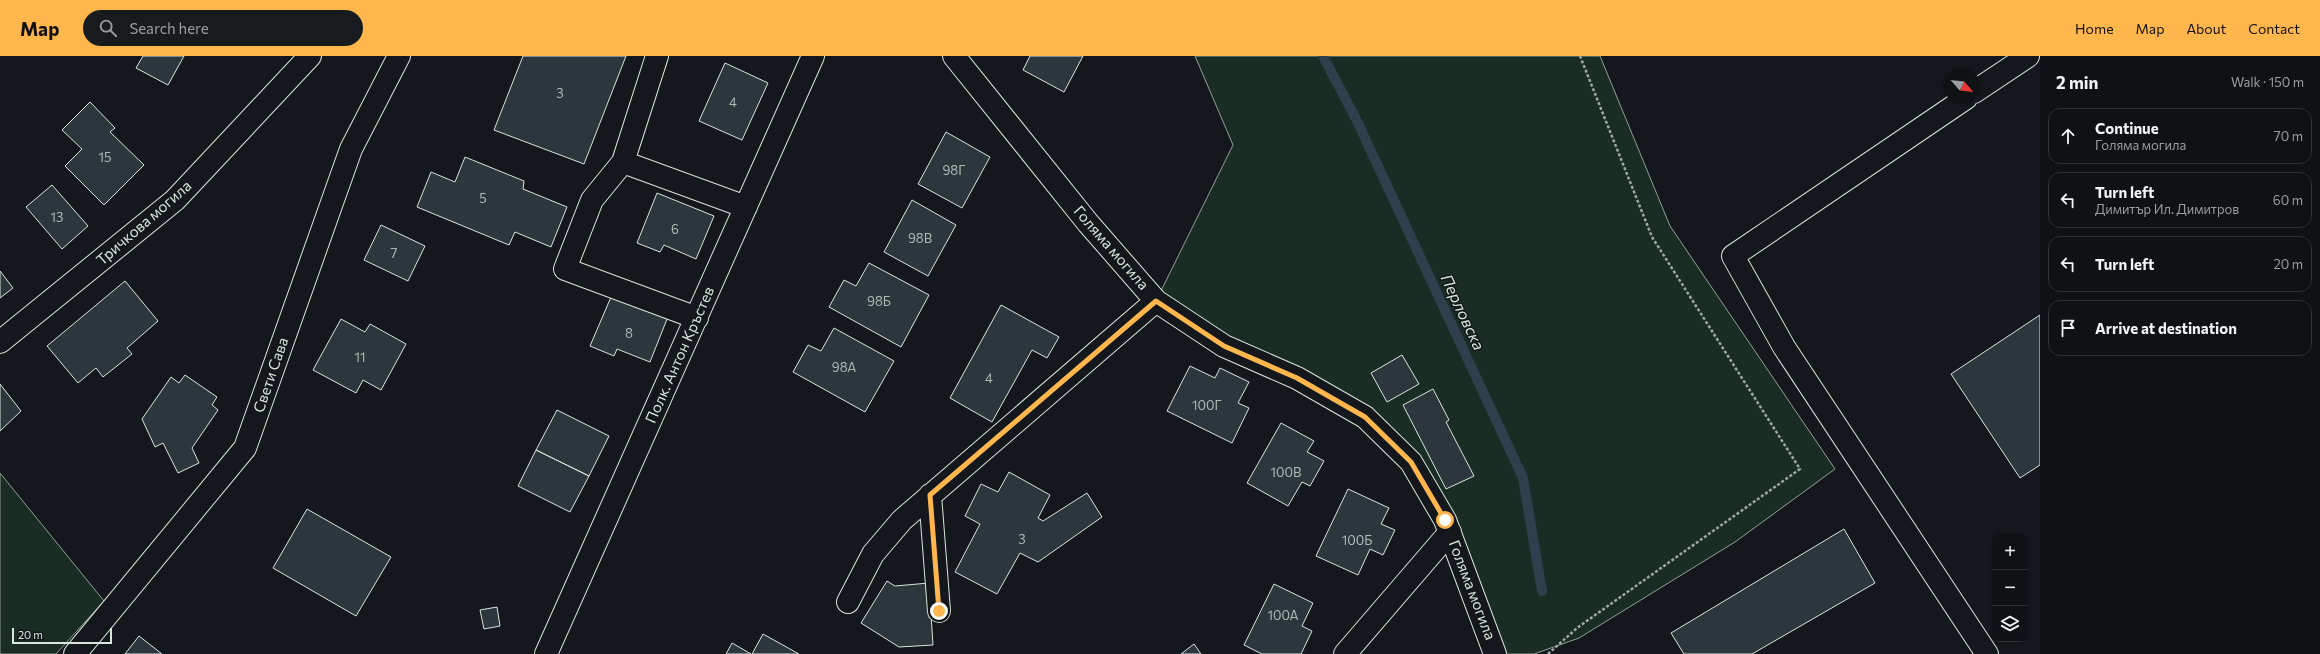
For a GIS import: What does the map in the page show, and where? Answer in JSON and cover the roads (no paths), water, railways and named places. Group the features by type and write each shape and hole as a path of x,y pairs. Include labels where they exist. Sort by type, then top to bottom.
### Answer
{"street":[{"name":"Тричкова могила","path":"0,342 175,200 310,56"},
{"name":"Свети Сава","path":"75,654 245,448 351,149 398,56"},
{"path":"657,56 623,162 592,200 565,270 697,318"},
{"name":"Полк. Антон Кръстев","path":"546,654 813,56"},
{"name":"Голяма могила","path":"954,56 1088,223 1156,301 1224,346 1297,378 1365,417 1411,462 1445,520 1495,654"},
{"path":"1980,88 2028,56"},
{"path":"1957,104 1733,256 1784,347 1987,654"},
{"path":"623,162 746,207"},
{"path":"848,602 873,554 902,520 1156,301"},
{"path":"930,495 939,611"},
{"path":"1345,654 1450,532"}],"waterway":[{"name":"Перловска","path":"1323,56 1357,121 1523,478 1542,591"}]}
